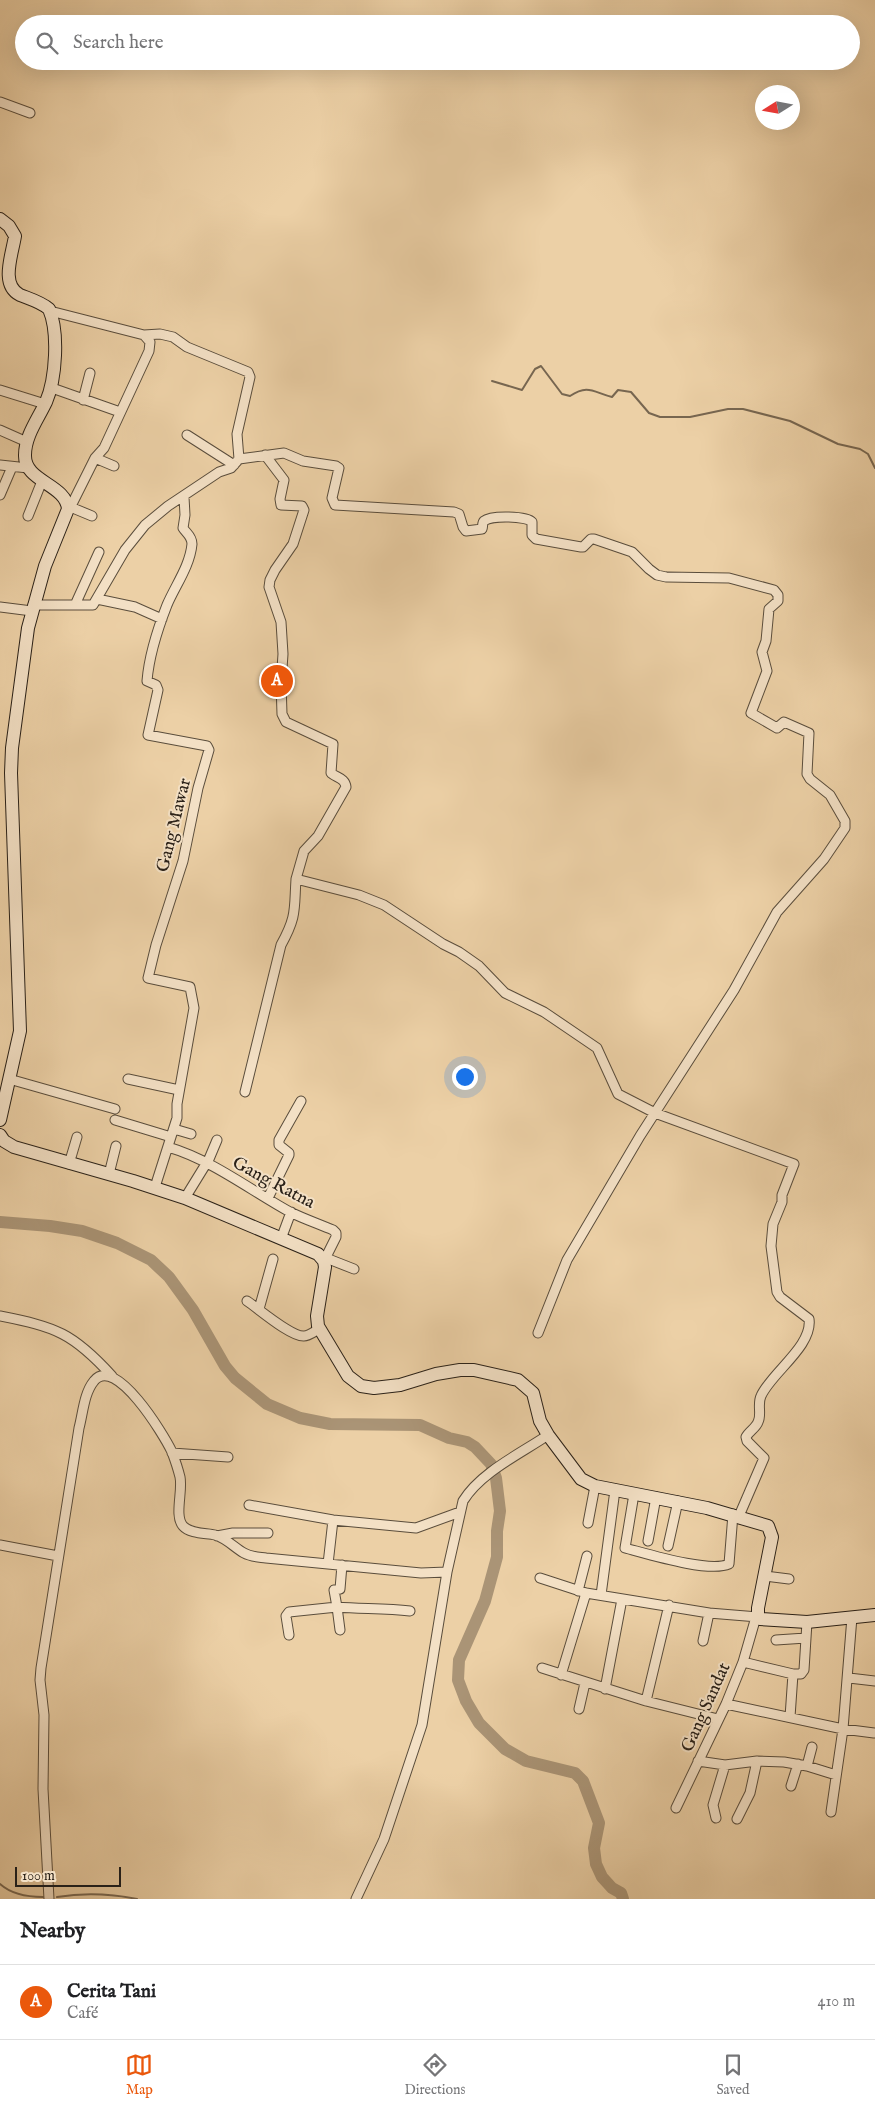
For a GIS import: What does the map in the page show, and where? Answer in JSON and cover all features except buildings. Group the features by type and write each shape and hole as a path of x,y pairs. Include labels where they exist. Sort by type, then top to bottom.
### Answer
{"street":[{"path":"0,102 30,113"},
{"path":"0,219 9,226 15,236 3,271 10,289 42,304 50,311 144,335 160,334 173,337 187,347 250,373 238,434 237,462"},
{"path":"50,311 55,358 52,388 27,442 25,456 28,468 42,481 65,499 70,506 92,516"},
{"path":"0,1120 21,1019 16,948 11,762 24,645 45,566 70,506 96,458 104,448 150,351 150,342 144,335"},
{"path":"83,400 90,373"},
{"path":"52,388 120,412"},
{"path":"0,390 45,404"},
{"path":"0,430 27,442"},
{"path":"187,435 237,462"},
{"path":"0,607 33,608 75,605 90,606 95,604 109,576 131,542 154,518 219,472 237,462 265,455 284,453 303,461 339,468 332,498 335,505 454,512 459,514 463,528 466,530 482,529 483,523 486,520 509,516 531,519 532,535 536,538 580,547 583,547 589,540 594,539 632,552 657,575 666,577 729,578 774,590 778,595 778,601 769,610 766,641 762,652 767,671 751,713 777,728 785,722 809,733 808,774 810,779 830,795 845,820 845,828 824,859 777,912 734,990 655,1113 567,1260 538,1334"},
{"path":"245,1092 281,945 292,926 296,909 296,879 304,851 320,832 346,788 344,780 331,773 333,744 286,722 282,714 281,683 284,654 281,622 272,599 270,580 292,544 304,510 302,506 282,505 280,499 284,480 265,455"},
{"path":"96,458 114,466"},
{"path":"0,465 28,468"},
{"path":"0,495 12,467"},
{"path":"28,516 42,481"},
{"name":"Gang Mawar","path":"155,1187 178,1115 179,1090 194,1008 190,987 148,978 156,945 183,861 198,788 209,750 207,746 148,735 158,690 156,685 148,682 148,677 162,619 184,571 191,547 190,536 183,528 185,515 184,497"},
{"path":"75,605 99,552"},
{"path":"98,599 140,608 146,613 162,619"},
{"path":"296,879 359,895 384,905 443,944 459,952 479,966 505,993 544,1012 593,1045 603,1059 616,1093 655,1113 794,1164 773,1224 771,1246 777,1292 780,1297 809,1319 809,1324 798,1350 769,1383 760,1397 759,1421 746,1437 746,1442 764,1458 736,1515 729,1564 719,1566 689,1563 625,1548 634,1494"},
{"path":"9,1079 115,1109"},
{"path":"128,1079 179,1090"},
{"path":"268,1198 289,1155 279,1145 279,1140 301,1101"},
{"path":"115,1120 172,1133 192,1134"},
{"path":"0,1135 4,1141 14,1147 155,1187 185,1198 313,1252 325,1259 354,1269"},
{"path":"69,1164 77,1137"},
{"path":"185,1198 217,1140"},
{"path":"109,1174 116,1146"},
{"name":"Gang Ratna","path":"168,1147 184,1152 206,1163 291,1212 336,1233 336,1237 325,1259"},
{"path":"281,1239 291,1212"},
{"path":"325,1259 317,1316 319,1329 344,1372 365,1387 395,1386 436,1374 460,1370 474,1370 518,1380 533,1392 540,1421 548,1435 581,1479 595,1486 678,1501 736,1515 763,1524 771,1530 772,1537 757,1617"},
{"path":"259,1309 273,1260"},
{"path":"247,1301 276,1323 298,1334 305,1336 319,1329"},
{"path":"0,1316 61,1331 79,1342 139,1402 172,1453 182,1487 179,1516 182,1525 189,1530 218,1536 254,1557 421,1573 446,1572"},
{"path":"49,1899 43,1789 44,1715 40,1680 79,1428 88,1392 96,1378 112,1376"},
{"path":"356,1899 384,1839 422,1725 446,1572 463,1501 477,1483 548,1435"},
{"path":"172,1453 228,1457"},
{"path":"588,1522 595,1486"},
{"path":"601,1595 615,1490"},
{"path":"648,1541 656,1497"},
{"path":"668,1546 678,1501"},
{"path":"249,1505 333,1520 416,1528 460,1512"},
{"path":"328,1564 333,1520"},
{"path":"218,1536 233,1533 268,1533"},
{"path":"0,1545 58,1556"},
{"path":"561,1675 582,1592 587,1556"},
{"path":"340,1630 334,1590 340,1590 342,1565"},
{"path":"765,1576 789,1579"},
{"path":"540,1578 582,1592 709,1613 757,1617 774,1621 807,1622 875,1615"},
{"path":"605,1689 622,1599"},
{"path":"646,1701 669,1605"},
{"path":"289,1635 286,1616 289,1612 337,1607 372,1610 390,1608 410,1611"},
{"path":"703,1641 709,1613"},
{"name":"Gang Sandat","path":"676,1808 726,1704 743,1662 757,1617"},
{"path":"831,1812 844,1729 852,1617"},
{"path":"743,1662 793,1674 803,1673 807,1622"},
{"path":"776,1640 806,1638"},
{"path":"542,1668 646,1701 718,1719"},
{"path":"790,1717 793,1674"},
{"path":"849,1678 875,1681"},
{"path":"579,1709 586,1683"},
{"path":"726,1704 844,1729 874,1733"},
{"path":"791,1786 812,1746"},
{"path":"698,1761 725,1765 757,1760 803,1765 836,1775"},
{"path":"737,1819 750,1793 757,1760"},
{"path":"716,1818 713,1805 725,1765"}],"waterway":[{"path":"492,381 522,390 535,369 541,366 562,394 570,396 581,390 591,390 612,397 618,390 631,392 649,413 660,417 690,417 728,409 743,409 790,421 838,444 860,449 868,454 875,468"},
{"path":"0,1222 82,1231 117,1243 151,1260 169,1277 193,1310 225,1366 235,1378 267,1404 300,1418 330,1424 420,1425 449,1438 467,1442 475,1447 491,1464 496,1478 500,1511 497,1531 497,1557 485,1601 459,1660 458,1680 466,1701 479,1723 505,1749 526,1761 575,1773 583,1781 599,1823 594,1848 596,1864 602,1877 612,1888 621,1893 623,1899"},
{"path":"0,1884 20,1894 43,1897"},
{"path":"57,1897 97,1895 137,1899"}],"place":[{"name":"Cerita Tani","path":"277,681"}]}
